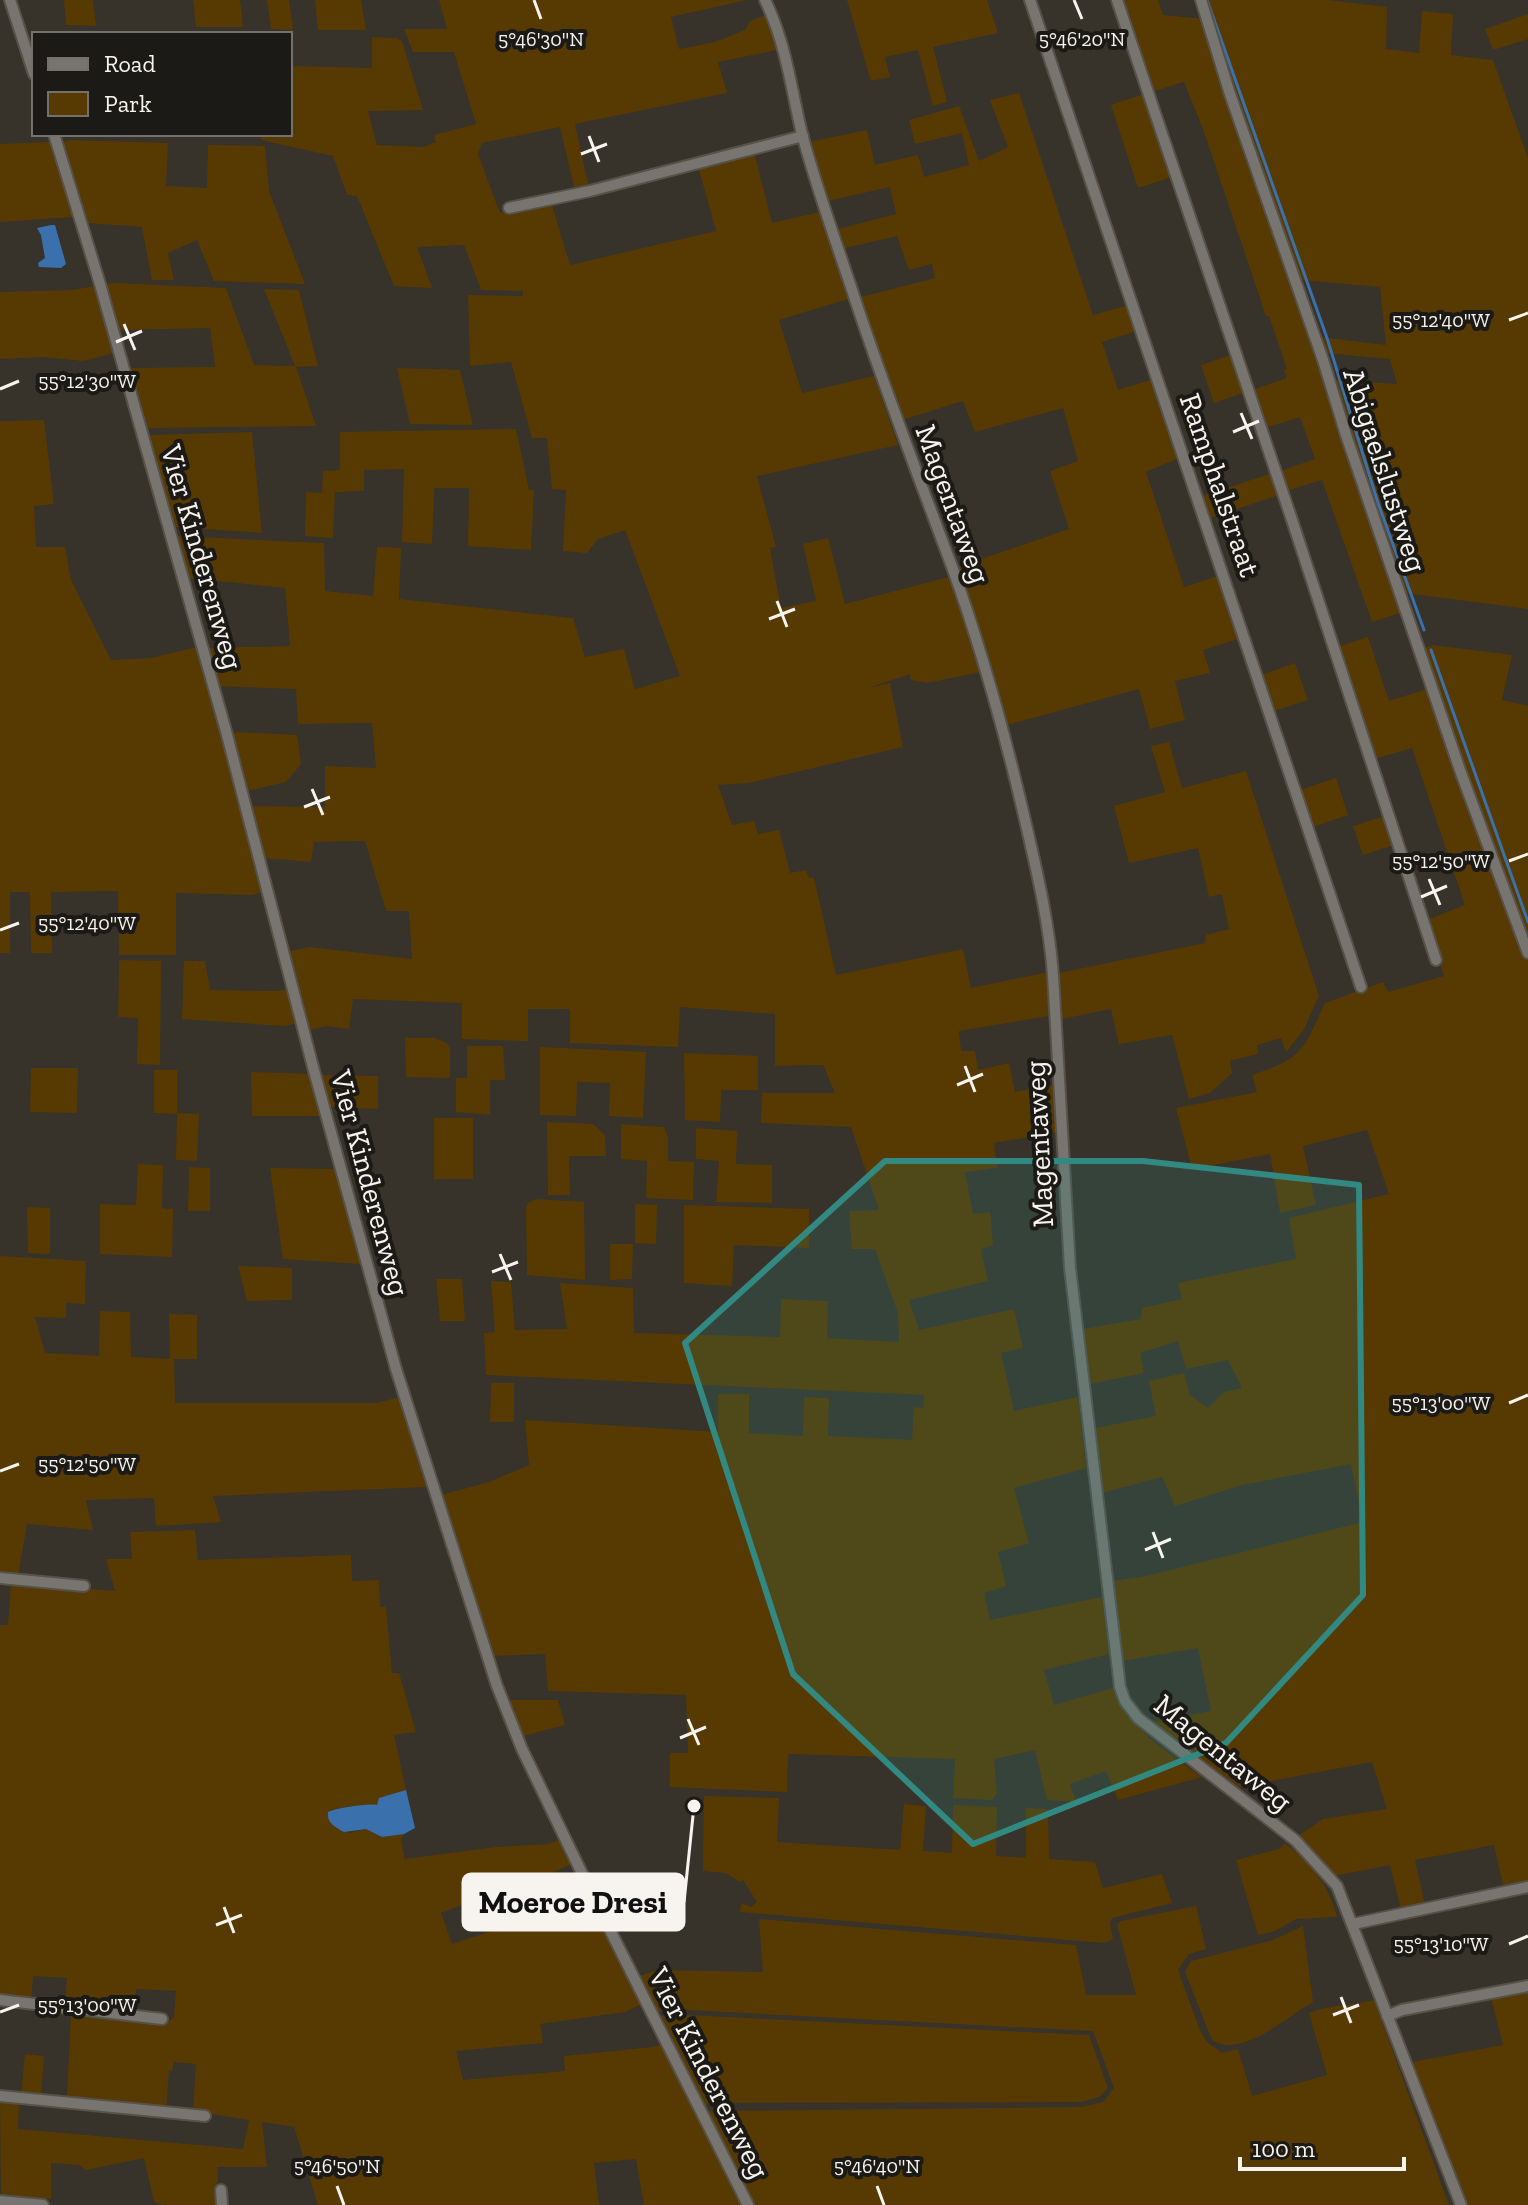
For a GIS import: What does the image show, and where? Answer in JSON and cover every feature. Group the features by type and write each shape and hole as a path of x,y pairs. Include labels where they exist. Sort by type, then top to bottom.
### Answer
{"street":[{"path":"10,0 32,68"},
{"name":"Magentaweg","path":"765,0 788,62 803,136 885,390 951,565 983,662 1015,776 1040,884 1053,975 1070,1268 1120,1687 1125,1701 1138,1718 1234,1791 1312,1857 1337,1886 1461,2205"},
{"name":"Ramphalstraat","path":"1030,0 1361,987"},
{"path":"1117,0 1436,960"},
{"name":"Abigaelslustweg","path":"1201,0 1230,94 1466,787 1528,953"},
{"name":"Vier Kinderenweg","path":"55,136 100,284 226,731 313,1067 396,1369 497,1686 522,1749 591,1892 748,2205"},
{"path":"509,208 590,191 803,136"},
{"path":"0,1578 84,1586"},
{"path":"1353,1924 1528,1887"},
{"path":"1387,2016 1402,2010 1528,1986"},
{"path":"0,2000 162,2019"},
{"path":"0,2096 205,2116"},
{"path":"221,2190 222,2205"},
{"path":"0,2201 43,2205"}],"highlighted area":[{"path":"885,1161 1143,1161 1359,1185 1363,1595 1226,1743 973,1844 793,1674 685,1343"}],"green space":[{"path":"64,0 93,0 96,26 66,25"},
{"path":"193,0 240,0 243,27 196,27"},
{"path":"267,0 289,0 293,30 271,29"},
{"path":"315,0 361,0 366,30 318,30"},
{"path":"439,0 747,0 671,17 679,49 715,42 745,30 750,21 766,15 777,50 718,62 727,93 575,124 589,188 575,191 560,127 482,143 478,154 500,213 551,202 570,265 716,231 698,166 754,152 772,223 820,212 848,299 779,320 802,393 874,376 898,445 757,476 776,547 770,548 781,608 816,601 803,544 828,538 845,604 949,577 981,672 927,683 911,680 910,674 868,688 890,683 903,747 749,783 718,785 732,825 754,821 758,834 779,830 790,873 806,870 809,878 814,878 836,975 963,949 971,988 1048,972 1049,1016 959,1031 961,1051 975,1051 978,1070 1009,1063 1015,1092 1054,1085 1057,1132 994,1143 997,1168 965,1172 973,1214 990,1212 993,1245 981,1249 988,1281 909,1300 919,1330 1014,1309 1023,1348 1001,1353 1014,1411 1078,1397 1086,1468 1014,1488 1029,1543 998,1552 1006,1586 984,1593 990,1620 1102,1597 1109,1654 1044,1670 1054,1705 1113,1688 1129,1716 1140,1728 1202,1777 1118,1800 1106,1771 1070,1784 1076,1802 1047,1800 1035,1750 994,1759 997,1794 992,1800 953,1798 955,1759 788,1754 787,1792 670,1787 670,1753 688,1753 686,1695 548,1691 545,1654 493,1656 441,1495 489,1482 529,1465 525,1420 718,1432 718,1394 749,1394 749,1433 803,1436 804,1397 829,1398 828,1436 912,1440 914,1407 923,1408 924,1395 486,1375 484,1333 495,1332 491,1281 511,1282 515,1330 567,1329 560,1283 633,1288 634,1333 780,1337 781,1299 828,1301 827,1338 899,1342 898,1313 875,1249 852,1249 849,1211 879,1210 851,1127 761,1123 762,1093 835,1093 823,1065 775,1066 775,1014 680,1007 678,1047 570,1043 570,1009 528,1009 528,1041 462,1039 462,1003 353,999 349,1029 326,1026 310,1030 290,951 310,947 412,959 409,911 386,911 365,841 314,842 311,862 265,858 252,806 325,807 325,766 376,768 372,723 298,724 296,689 218,686 208,648 290,646 285,588 188,578 178,536 324,543 325,591 373,596 377,547 401,548 399,599 573,618 585,657 624,649 635,689 680,676 625,530 598,539 587,553 563,551 566,490 552,489 547,438 532,438 511,362 470,366 468,295 523,296 523,291 481,290 464,245 417,247 432,288 394,286 357,196 347,195 333,156 261,140 261,136 292,136 292,66 372,68 372,37 402,41 423,110 368,111 377,145 423,147 436,142 434,135 476,124 454,52 413,52 404,29 447,29"},
{"path":"847,0 987,0 998,33 933,47 947,102 933,106 918,50 885,57 890,77 871,81"},
{"path":"1120,0 1158,0 1163,15 1204,19 1403,612 1372,622 1322,480 1286,491 1280,471 1315,459 1300,417 1265,428 1252,390 1287,378 1284,370 1287,369 1184,82 1151,92"},
{"path":"1204,0 1328,0 1387,7 1386,49 1419,53 1422,11 1453,14 1451,55 1493,60 1528,158 1528,609 1405,593 1333,380 1397,384 1390,359 1324,353 1319,337 1386,345 1380,287 1299,280"},
{"path":"1528,14 1528,39 1493,50 1485,29"},
{"path":"1019,93 1093,315 1129,305 1137,331 1102,342 1118,390 1153,379 1179,458 1146,472 1184,587 1221,575 1241,638 1203,650 1210,673 1175,681 1185,720 1150,729 1139,689 1007,725 996,680 958,567 1069,529 1050,471 1078,461 1063,408 975,432 963,401 902,420 861,297 935,278 932,264 909,270 897,236 845,248 838,229 896,214 890,187 828,201 809,142 867,130 875,165 918,155 924,177 969,165 962,133 915,144 909,120 959,106 979,161 1008,147 990,100"},
{"path":"1144,94 1172,177 1138,188 1111,105"},
{"path":"69,140 168,143 166,186 207,188 208,145 265,146 269,191 305,284 214,281 197,240 168,253 174,280 152,280 142,227 88,223 62,143"},
{"path":"51,142 73,217 0,222 0,144"},
{"path":"107,284 226,288 254,365 295,366 264,289 299,290 318,366 296,367 316,426 148,428 128,368 215,367 210,328 117,330 106,288"},
{"path":"95,286 114,353 83,361 43,357 0,359 0,292 72,290"},
{"path":"1233,354 1246,392 1214,403 1201,365"},
{"path":"397,368 460,370 473,425 410,424"},
{"path":"44,420 54,504 34,506 36,547 65,547 71,580 111,660 151,658 197,647 263,892 252,895 176,893 176,955 119,955 118,891 51,892 52,953 31,953 30,892 10,892 10,953 0,953 0,421"},
{"path":"516,429 529,490 534,490 531,550 468,546 469,488 434,488 432,544 402,542 404,469 364,470 364,491 335,492 333,538 305,536 306,492 322,493 323,471 340,470 340,432"},
{"path":"252,432 262,533 174,527 148,439 150,435"},
{"path":"1272,473 1279,495 1210,518 1203,496"},
{"path":"1368,637 1389,701 1430,688 1528,962 1528,1884 1504,1889 1494,1845 1415,1860 1425,1905 1401,1910 1390,1865 1334,1876 1298,1836 1323,1819 1387,1809 1372,1762 1239,1787 1153,1722 1211,1711 1198,1648 1121,1661 1112,1581 1142,1577 1363,1522 1351,1464 1242,1485 1175,1506 1162,1477 1102,1493 1096,1428 1156,1416 1149,1381 1184,1373 1190,1395 1208,1408 1224,1392 1242,1388 1228,1360 1186,1369 1178,1341 1140,1353 1144,1373 1090,1384 1084,1329 1141,1319 1142,1308 1182,1299 1178,1283 1296,1259 1289,1218 1389,1194 1367,1130 1303,1146 1316,1205 1280,1213 1270,1154 1192,1169 1176,1108 1257,1092 1252,1075 1282,1063 1299,1051 1325,1003 1383,982 1388,992 1444,976 1427,920 1465,905 1412,748 1375,759 1337,647"},
{"path":"1433,645 1512,655 1502,700 1528,706 1528,945 1465,773 1424,648"},
{"path":"1295,663 1308,700 1274,711 1262,675"},
{"path":"233,734 297,735 301,764 286,782 247,791"},
{"path":"1169,742 1182,788 1246,771 1319,996 1303,1031 1286,1052 1281,1038 1257,1045 1258,1054 1230,1061 1232,1073 1210,1093 1189,1099 1172,1035 1119,1044 1111,1009 1062,1019 1059,973 1205,943 1206,935 1229,929 1222,894 1209,897 1198,848 1129,863 1114,806 1165,792 1151,746"},
{"path":"1336,778 1348,815 1313,827 1300,790"},
{"path":"1385,816 1394,845 1363,855 1353,826"},
{"path":"119,960 161,961 160,1065 137,1064 138,1018 118,1017"},
{"path":"184,961 205,961 210,990 290,989 298,1023 284,1026 182,1019"},
{"path":"405,1038 435,1038 447,1043 450,1049 450,1078 406,1077"},
{"path":"467,1046 503,1046 505,1080 490,1080 490,1115 456,1112 456,1078 467,1078"},
{"path":"540,1047 646,1052 643,1118 609,1116 610,1083 577,1082 576,1116 540,1115"},
{"path":"684,1053 758,1056 758,1090 721,1090 720,1122 685,1120"},
{"path":"31,1068 78,1068 77,1113 30,1112"},
{"path":"154,1070 177,1070 177,1113 199,1114 197,1161 176,1160 177,1114 154,1113"},
{"path":"251,1072 310,1074 322,1116 252,1116"},
{"path":"320,1075 378,1076 378,1109 332,1107"},
{"path":"434,1118 473,1118 473,1179 434,1179"},
{"path":"547,1122 593,1124 605,1135 606,1156 569,1156 570,1195 548,1195"},
{"path":"621,1124 664,1127 668,1138 668,1161 694,1162 693,1200 646,1198 647,1161 621,1159"},
{"path":"696,1128 737,1131 736,1164 772,1165 772,1203 716,1202 719,1161 696,1159"},
{"path":"138,1164 163,1165 162,1208 173,1209 172,1257 100,1254 100,1204 136,1205"},
{"path":"189,1167 210,1168 210,1211 188,1211"},
{"path":"270,1168 336,1169 362,1264 283,1259"},
{"path":"536,1199 584,1202 585,1280 527,1275 526,1208"},
{"path":"635,1204 657,1205 656,1244 635,1243"},
{"path":"684,1205 809,1209 809,1248 734,1245 732,1286 684,1283"},
{"path":"27,1207 50,1208 50,1254 28,1253"},
{"path":"610,1244 633,1244 632,1279 610,1280"},
{"path":"0,1256 86,1261 85,1304 66,1303 66,1318 35,1317 45,1353 99,1356 100,1311 130,1312 131,1357 170,1359 169,1314 197,1315 197,1359 174,1359 175,1403 377,1403 399,1397 426,1487 213,1496 221,1522 156,1526 154,1498 86,1500 93,1530 27,1524 18,1577 0,1575"},
{"path":"238,1266 292,1268 292,1300 247,1301"},
{"path":"436,1279 462,1279 465,1321 440,1321"},
{"path":"491,1383 514,1383 514,1422 490,1422"},
{"path":"195,1530 198,1560 351,1555 352,1581 379,1580 380,1607 386,1607 392,1673 399,1673 416,1732 394,1735 406,1790 380,1798 377,1805 338,1809 328,1812 327,1816 349,1833 366,1829 382,1837 404,1834 401,1841 405,1859 496,1847 548,1844 562,1839 574,1863 502,1895 495,1893 441,1913 452,1944 504,1927 505,1902 577,1870 644,2003 625,2012 540,2024 543,2043 456,2051 463,2080 565,2071 564,2056 664,2044 743,2205 644,2205 636,2159 594,2163 599,2205 318,2205 294,2127 262,2122 267,2167 218,2167 217,2205 163,2205 154,2202 144,2158 86,2170 79,2165 51,2163 51,2199 1,2195 0,2098 19,2100 18,2129 243,2149 249,2120 193,2111 196,2064 174,2062 172,2071 169,2071 166,2108 67,2097 71,2013 168,2022 174,2017 176,1991 136,1989 135,2013 65,2005 67,1978 33,1976 31,2001 0,1997 0,1625 8,1625 11,1582 115,1591 106,1559 132,1559 130,1532"},
{"path":"509,1700 558,1700 565,1725 523,1736"},
{"path":"704,1796 779,1798 777,1842 900,1850 904,1804 926,1806 923,1851 952,1853 953,1805 997,1807 996,1856 1026,1858 1026,1808 1048,1809 1049,1859 1095,1862 1103,1888 1162,1874 1172,1903 1112,1918 1113,1939 1105,1943 740,1912 741,1903 751,1907 757,1902 743,1880 740,1882 726,1873 703,1871"},
{"path":"1285,1843 1318,1876 1337,1917 1296,1919 1275,1931 1258,1935 1236,1860 1279,1849"},
{"path":"1196,1906 1206,1949 1189,1954 1178,1970 1207,2042 1222,2053 1238,2049 1252,2096 1327,2075 1309,2013 1374,2000 1449,2205 752,2205 706,2111 1081,2107 1103,2102 1114,2088 1093,2031 667,2009 658,2012 640,1976 657,1970 763,1972 759,1919 1076,1945 1086,1995 1136,1995 1117,1924"},
{"path":"1303,1926 1313,2002 1250,2040 1224,2045 1212,2040 1185,1972 1191,1961 1273,1940"},
{"path":"1528,1990 1528,2205 1467,2205 1412,2062 1503,2045 1491,1998"},
{"path":"661,2016 1089,2035 1108,2088 1099,2097 1081,2102 710,2103 705,2106"},
{"path":"25,2054 44,2056 41,2096 21,2094"}],"water":[{"path":"55,225 66,264 61,268 39,267 38,263 45,258 37,228"},
{"path":"406,1790 415,1828 404,1834 382,1837 366,1829 344,1832 330,1822 328,1812 352,1806 377,1805 379,1798"}],"waterway":[{"path":"1207,0 1327,338 1378,503 1424,630"},
{"path":"1431,650 1528,922"}],"place":[{"name":"Moeroe Dresi","path":"694,1806"}]}
